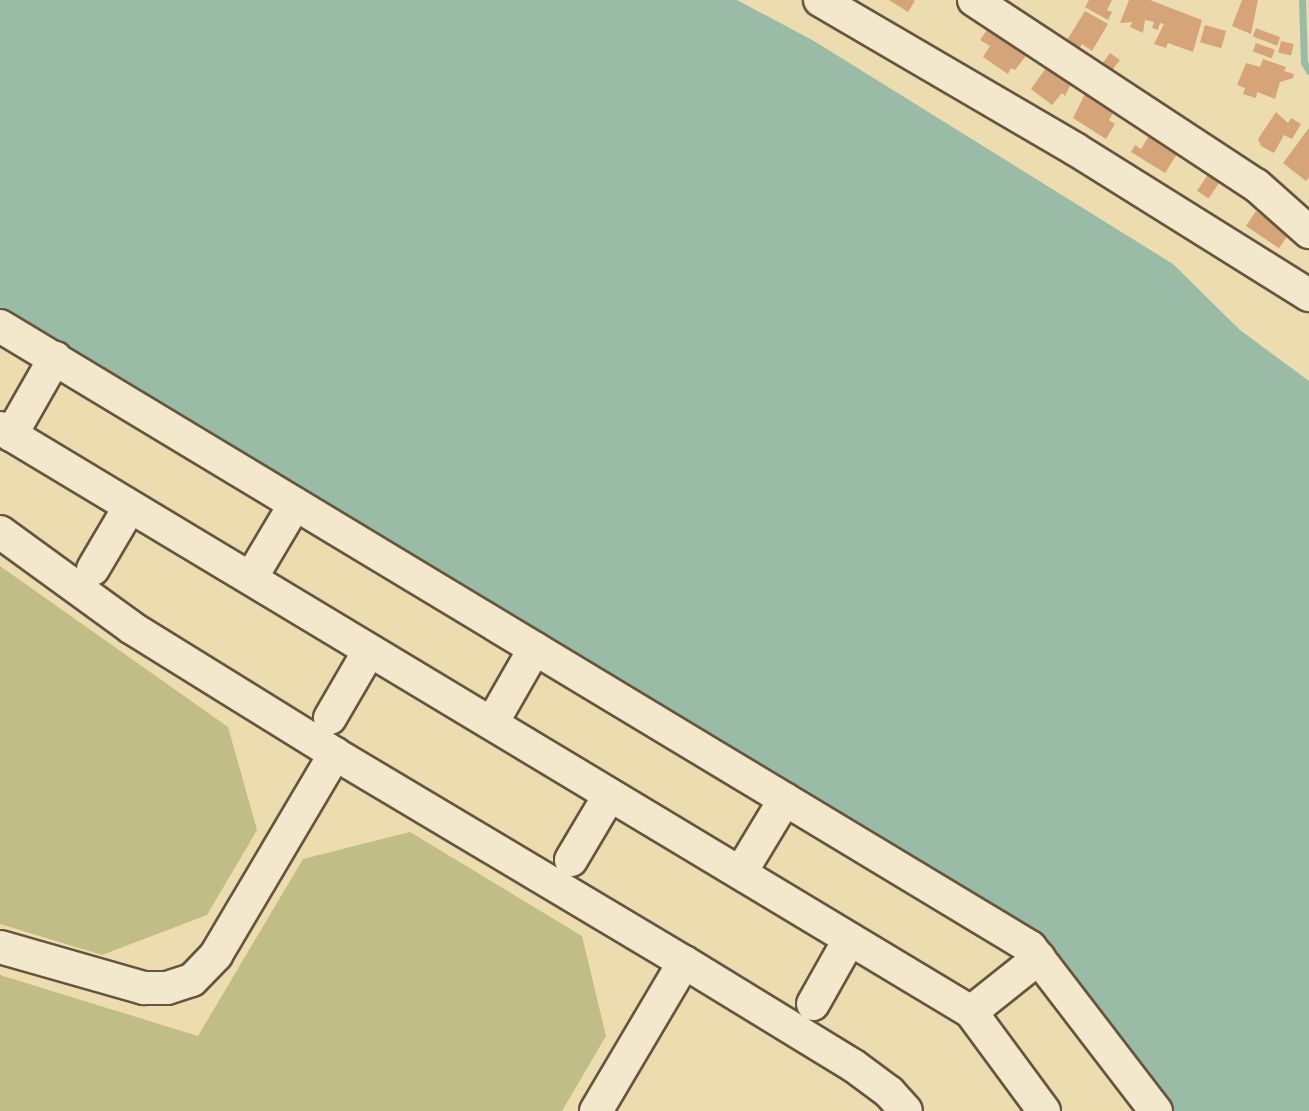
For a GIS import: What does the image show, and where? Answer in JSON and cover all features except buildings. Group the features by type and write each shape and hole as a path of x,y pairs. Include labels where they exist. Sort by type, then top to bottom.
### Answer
{"street":[{"path":"820,0 1075,149 1309,295"},
{"path":"974,0 1256,185 1309,232"},
{"path":"0,326 1030,947 1156,1111"},
{"path":"55,358 5,431 971,1012 1044,1111"},
{"path":"251,578 295,504"},
{"path":"93,569 129,508"},
{"path":"0,532 132,628 335,754 854,1066 889,1092 906,1111"},
{"path":"492,723 535,648"},
{"path":"330,718 369,651"},
{"path":"0,947 144,988 167,988 192,980 216,955 335,754"},
{"path":"571,860 609,796"},
{"path":"741,872 785,799"},
{"path":"813,1004 849,940"},
{"path":"971,1012 1039,958"},
{"path":"596,1111 684,962"}],"shaded area":[{"path":"0,0 737,0 814,41 1173,264 1240,330 1309,381 1309,1111 1173,1111 1033,931 0,314"},
{"path":"0,566 228,727 257,830 207,915 102,955 0,924"},
{"path":"410,832 582,936 606,1036 562,1111 0,1111 0,975 198,1036 303,859"}],"waterway":[{"path":"1302,0 1304,62 1309,71"}]}
